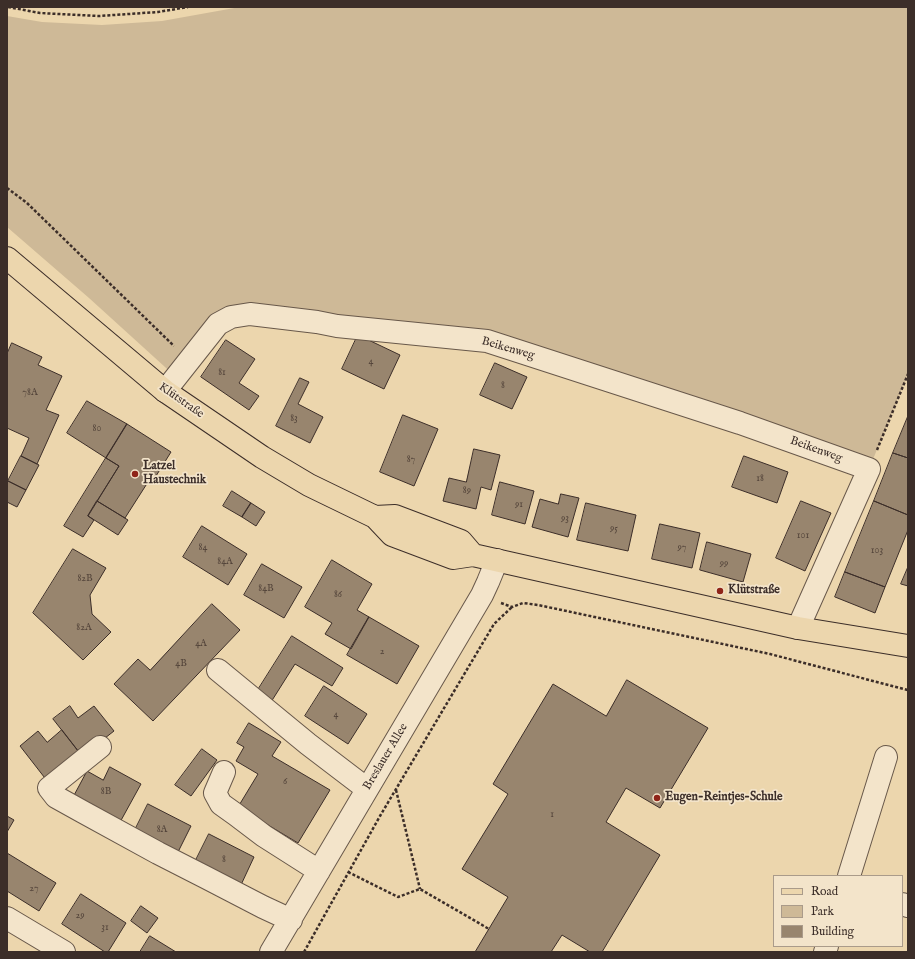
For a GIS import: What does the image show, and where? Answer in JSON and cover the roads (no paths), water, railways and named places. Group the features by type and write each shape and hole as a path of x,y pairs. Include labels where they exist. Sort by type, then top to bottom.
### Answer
{"main road":[{"name":"Klütstraße","path":"7,258 165,391 262,457 309,485 375,517 392,535 453,558 473,555 798,628 908,646"}],"street":[{"name":"Beikenweg","path":"165,391 218,324 231,317 250,314 317,322 337,326 487,341 740,423 869,469 798,628"},
{"name":"Breslauer Allee","path":"271,952 482,595 497,560"},
{"path":"218,670 308,744 367,789"},
{"path":"100,747 49,788 56,797 158,853 291,920"},
{"path":"849,875 886,757"},
{"path":"224,772 215,793 221,804 264,836 319,871"},
{"path":"7,918 64,952"}],"place":[{"name":"Latzel Haustechnik","path":"135,474"},
{"name":"Klütstraße","path":"720,591"},
{"name":"Eugen-Reintjes-Schule","path":"657,798"}]}
